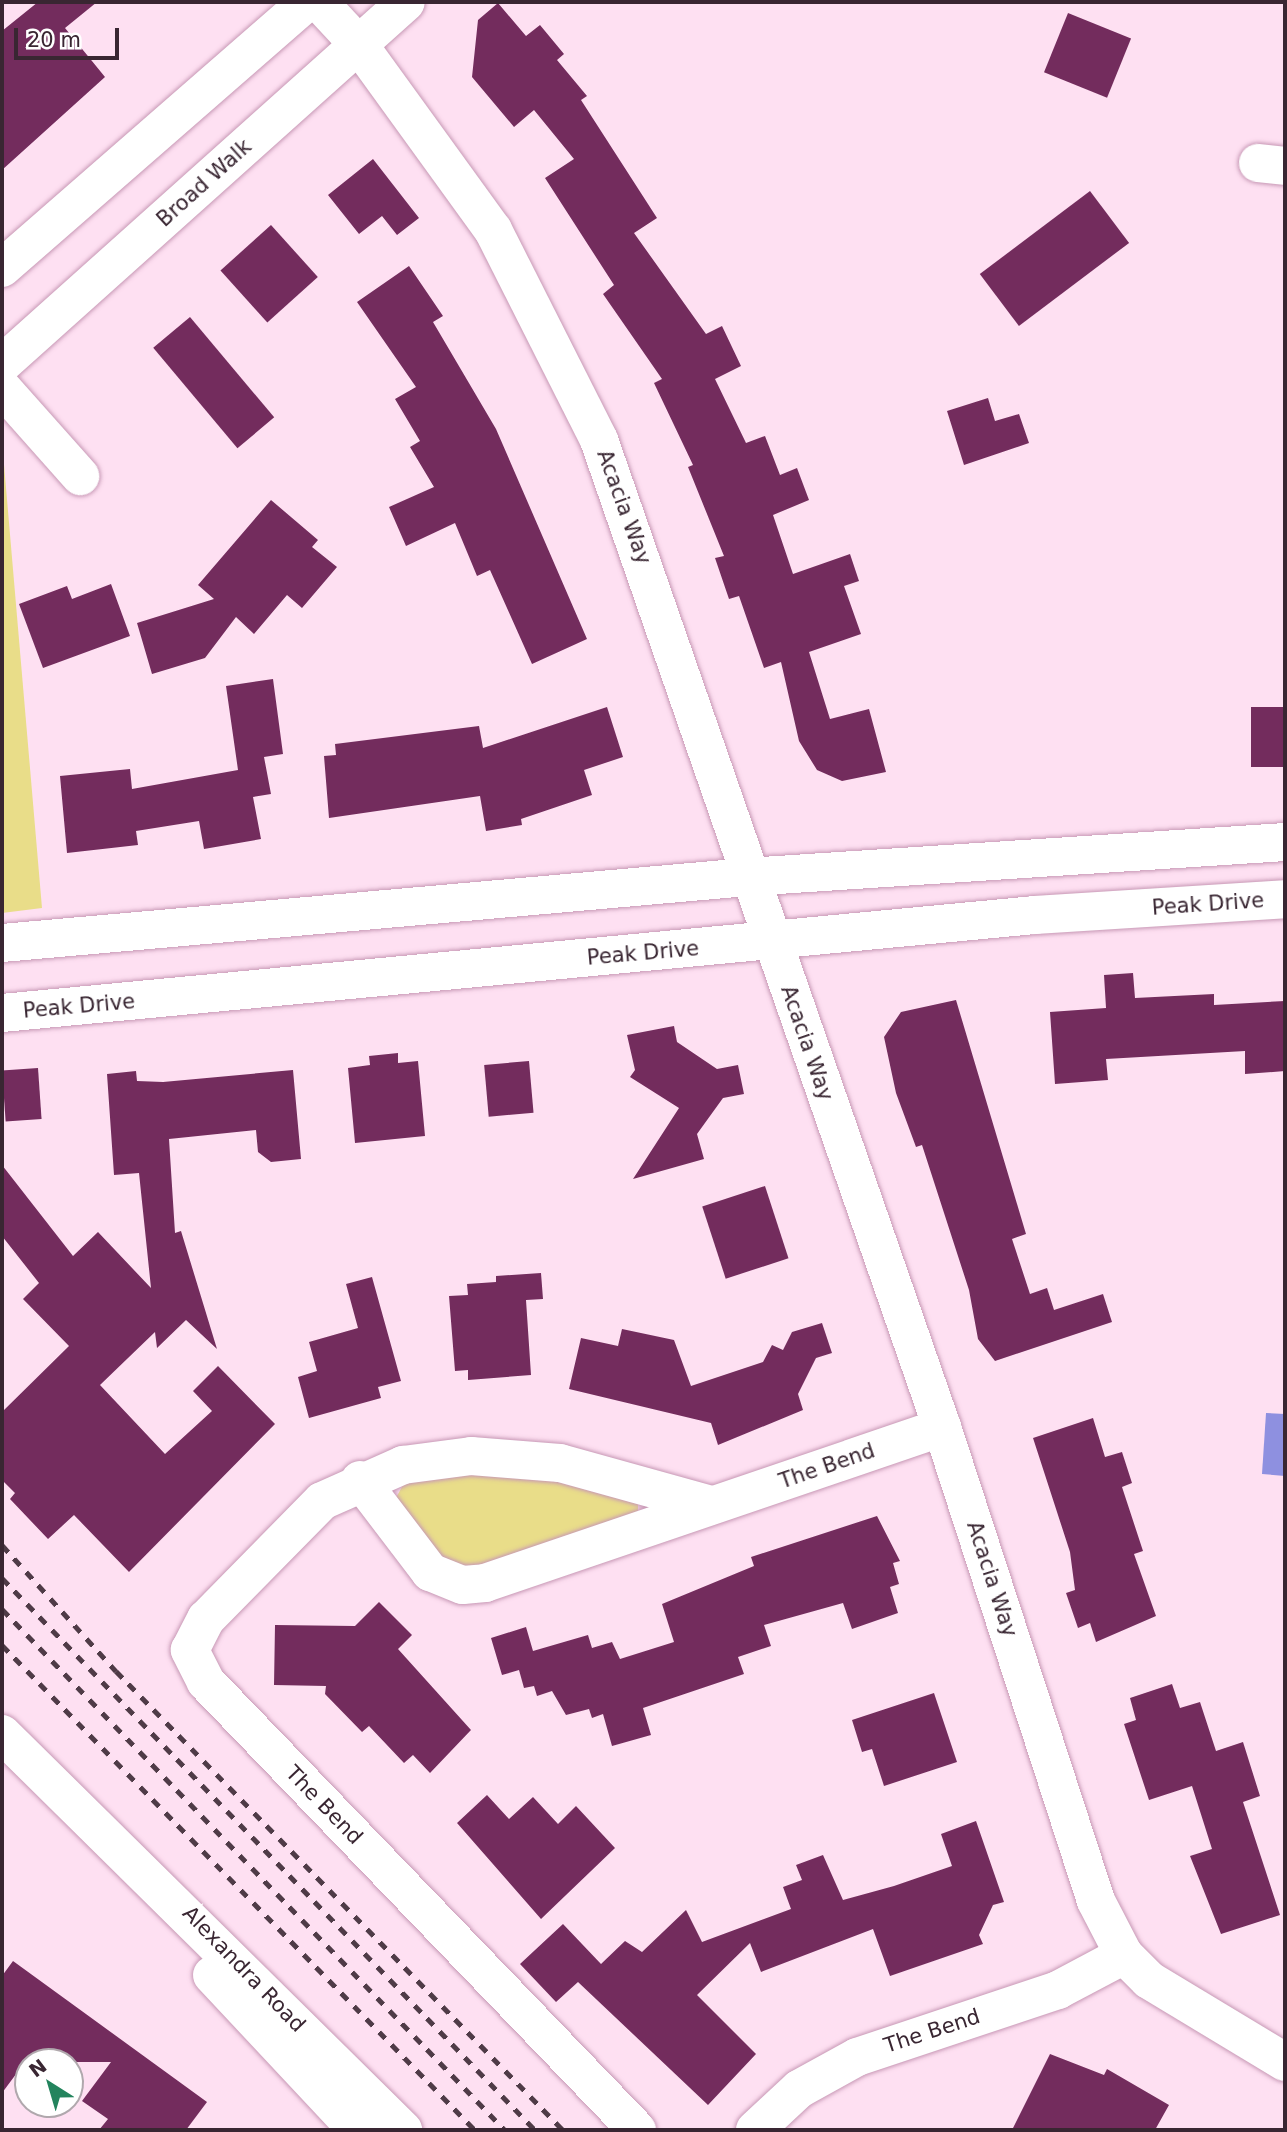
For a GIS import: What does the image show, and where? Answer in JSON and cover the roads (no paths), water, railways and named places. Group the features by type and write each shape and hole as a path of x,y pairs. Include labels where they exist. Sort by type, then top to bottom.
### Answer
{"street":[{"path":"2,268 307,2"},
{"name":"Acacia Way","path":"319,2 359,45 493,229 546,326 599,440 658,601 747,877 942,1427 1096,1901 1124,1955 1175,2001 1285,2062"},
{"name":"Broad Walk","path":"2,364 406,2"},
{"path":"2,387 80,476"},
{"path":"2,943 747,877 1285,842"},
{"name":"Peak Drive","path":"2,1013 771,941 1285,900"},
{"name":"The Bend","path":"360,1480 430,1572 463,1585 507,1577 942,1427"},
{"name":"The Bend","path":"636,2130 206,1682 190,1650 206,1619 322,1500 360,1480 439,1458 505,1456 560,1463 711,1505"},
{"name":"Alexandra Road","path":"2,1734 80,1813 178,1902 402,2130"},
{"name":"Alexandra Road","path":"80,1813 177,1937 357,2130"},
{"name":"The Bend","path":"755,2130 799,2089 857,2057 1058,1990 1124,1955"}],"water":[{"path":"1266,1413 1285,1414 1285,1476 1262,1474"}],"railway":[{"path":"2,1545 116,1671 563,2130"},
{"path":"2,1578 535,2130"},
{"path":"2,1609 505,2130"},
{"path":"2,1645 475,2130"}]}
